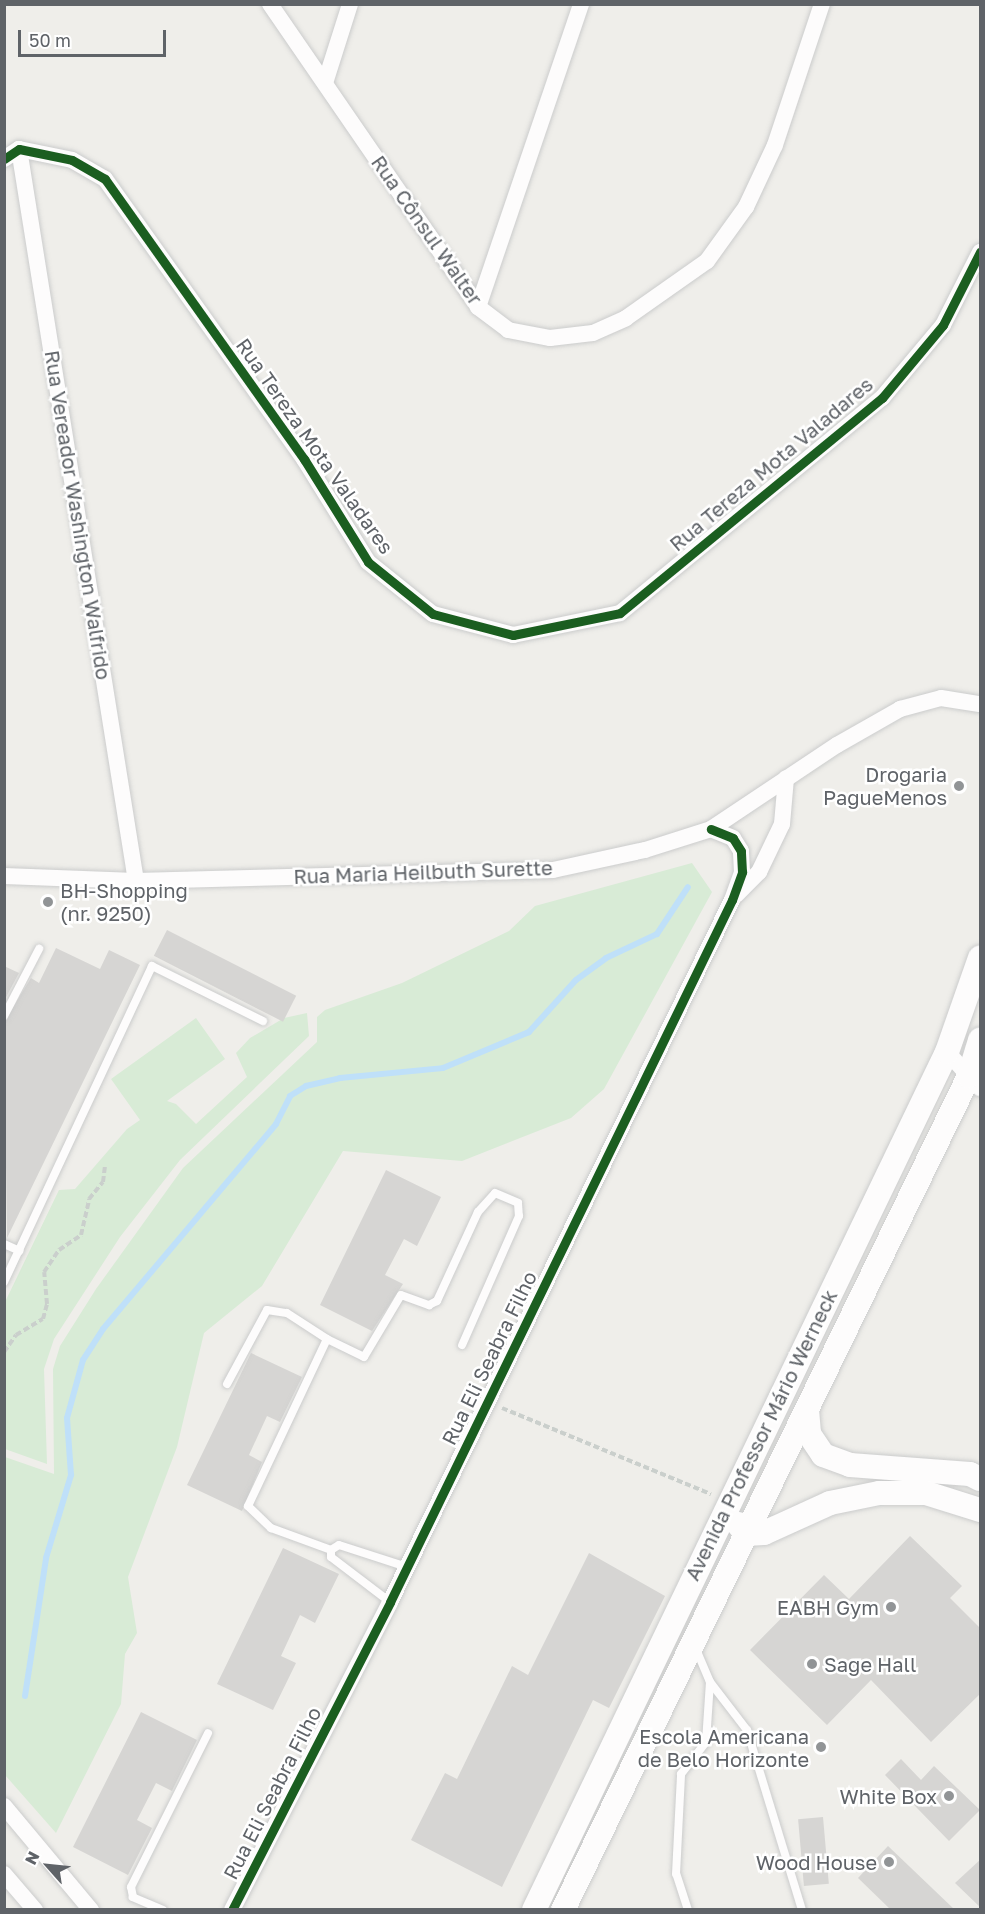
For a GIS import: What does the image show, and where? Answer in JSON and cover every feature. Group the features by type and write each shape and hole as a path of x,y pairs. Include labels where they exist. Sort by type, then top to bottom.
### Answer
{"main road":[{"name":"Avenida Professor Mário Werneck","path":"534,1910 728,1502 947,1052 981,958"},
{"name":"Avenida Professor Mário Werneck","path":"563,1910 807,1410 975,1082 981,1040"},
{"path":"807,1410 809,1434 823,1455 849,1466 970,1474 981,1479"},
{"path":"728,1502 746,1534 764,1533 830,1503 879,1493 926,1493 981,1510"}],"street":[{"name":"Rua Cônsul Walter","path":"270,4 478,308 508,330 550,338 593,333 655,301 707,261 746,207 775,145 822,4"},
{"path":"325,83 350,4"},
{"path":"478,308 581,4"},
{"path":"4,159 20,149"},
{"name":"Rua Tereza Mota Valadares","path":"20,149 72,160 105,179 304,459 368,562 433,614 513,635 620,613 882,398 943,326 981,252"},
{"name":"Rua Vereador Washington Walfrido","path":"20,149 136,881"},
{"name":"Rua Maria Heilbuth Surette","path":"4,876 136,881 553,870 645,850 711,829 786,778 900,709 941,698 981,705"},
{"name":"Rua Eli Seabra Filho","path":"732,900 759,872 782,824 786,778"},
{"name":"Rua Eli Seabra Filho","path":"232,1910 390,1602 732,900 742,872 741,851 733,838 711,829"},
{"path":"947,1052 975,1082"},
{"path":"4,1806 91,1910"},
{"path":"4,1874 35,1910"}],"lane":[{"path":"4,1016 39,949"},
{"path":"4,1282 152,966 263,1021"},
{"path":"227,1384 267,1310 287,1313 327,1339 364,1358 401,1295 429,1305 437,1301 478,1212 495,1193 518,1203 519,1216 462,1345"},
{"path":"4,1244 20,1251"},
{"path":"327,1339 248,1506 271,1528 331,1550"},
{"path":"331,1550 339,1545 407,1567"},
{"path":"331,1550 332,1557 390,1602"},
{"path":"694,1643 710,1682 747,1730 802,1910"},
{"path":"688,1910 676,1874 681,1773 706,1742 710,1682"},
{"path":"163,1910 133,1897 131,1887 208,1733"}],"path":[{"path":"4,1352 16,1335 42,1319 47,1304 44,1272 59,1250 81,1235 89,1199 103,1182 105,1166"},
{"path":"488,1402 728,1502"}],"green space":[{"path":"692,863 712,892 604,1089 571,1118 462,1161 343,1151 262,1286 204,1333 177,1447 128,1577 137,1633 125,1654 121,1704 56,1833 5,1775 5,1457 54,1474 53,1369 60,1346 96,1289 183,1168 317,1042 317,1017 325,1010 402,983 509,931 535,906"},
{"path":"307,1013 309,1036 180,1160 120,1237 54,1339 44,1369 47,1464 5,1449 5,1302 59,1190 75,1189 127,1129 140,1120 111,1079 196,1018 225,1059 167,1101 176,1104 196,1124 247,1077 236,1053 250,1038 284,1018"}],"building":[{"path":"167,930 296,996 283,1022 154,956"},
{"path":"56,948 100,969 109,950 140,965 7,1238 4,1022 31,978 39,983"},
{"path":"4,966 19,973 4,1001"},
{"path":"386,1170 441,1197 417,1246 404,1239 385,1275 403,1284 372,1331 320,1305"},
{"path":"251,1353 302,1377 280,1422 267,1416 249,1455 262,1462 242,1511 187,1485"},
{"path":"910,1536 962,1586 950,1598 981,1629 981,1693 931,1742 871,1680 827,1725 750,1650 824,1575 849,1599"},
{"path":"283,1548 339,1574 315,1623 300,1615 281,1656 296,1663 273,1710 217,1684"},
{"path":"589,1553 665,1596 609,1708 593,1700 502,1887 411,1840 445,1773 457,1779 512,1666 528,1675"},
{"path":"141,1712 197,1740 172,1791 156,1783 137,1820 152,1828 128,1875 73,1847"},
{"path":"901,1759 921,1780 934,1766 980,1810 949,1841 885,1775"},
{"path":"823,1817 829,1884 804,1886 798,1819"},
{"name":"Wood House","path":"888,1846 955,1910 891,1910 858,1878"},
{"path":"981,1859 981,1908 955,1883"}],"waterway":[{"path":"25,1696 46,1558 71,1475 67,1418 83,1360 103,1329 276,1124 290,1096 306,1086 340,1078 443,1068 529,1032 576,980 606,958 657,934 688,887"}],"cycle path":[{"path":"4,159 19,149 72,160 105,179 304,459 368,562 433,614 513,635 620,613 882,398 943,325 980,252"},
{"path":"232,1910 390,1602 732,900 742,872 741,851 733,838 711,829"}],"place":[{"name":"Drogaria PagueMenos","path":"959,786"},
{"name":"BH-Shopping (nr. 9250)","path":"48,902"},
{"name":"EABH Gym","path":"891,1607"},
{"name":"Sage Hall","path":"812,1664"},
{"name":"Escola Americana de Belo Horizonte","path":"821,1747"},
{"name":"White Box","path":"949,1796"},
{"name":"Wood House","path":"889,1862"}]}
